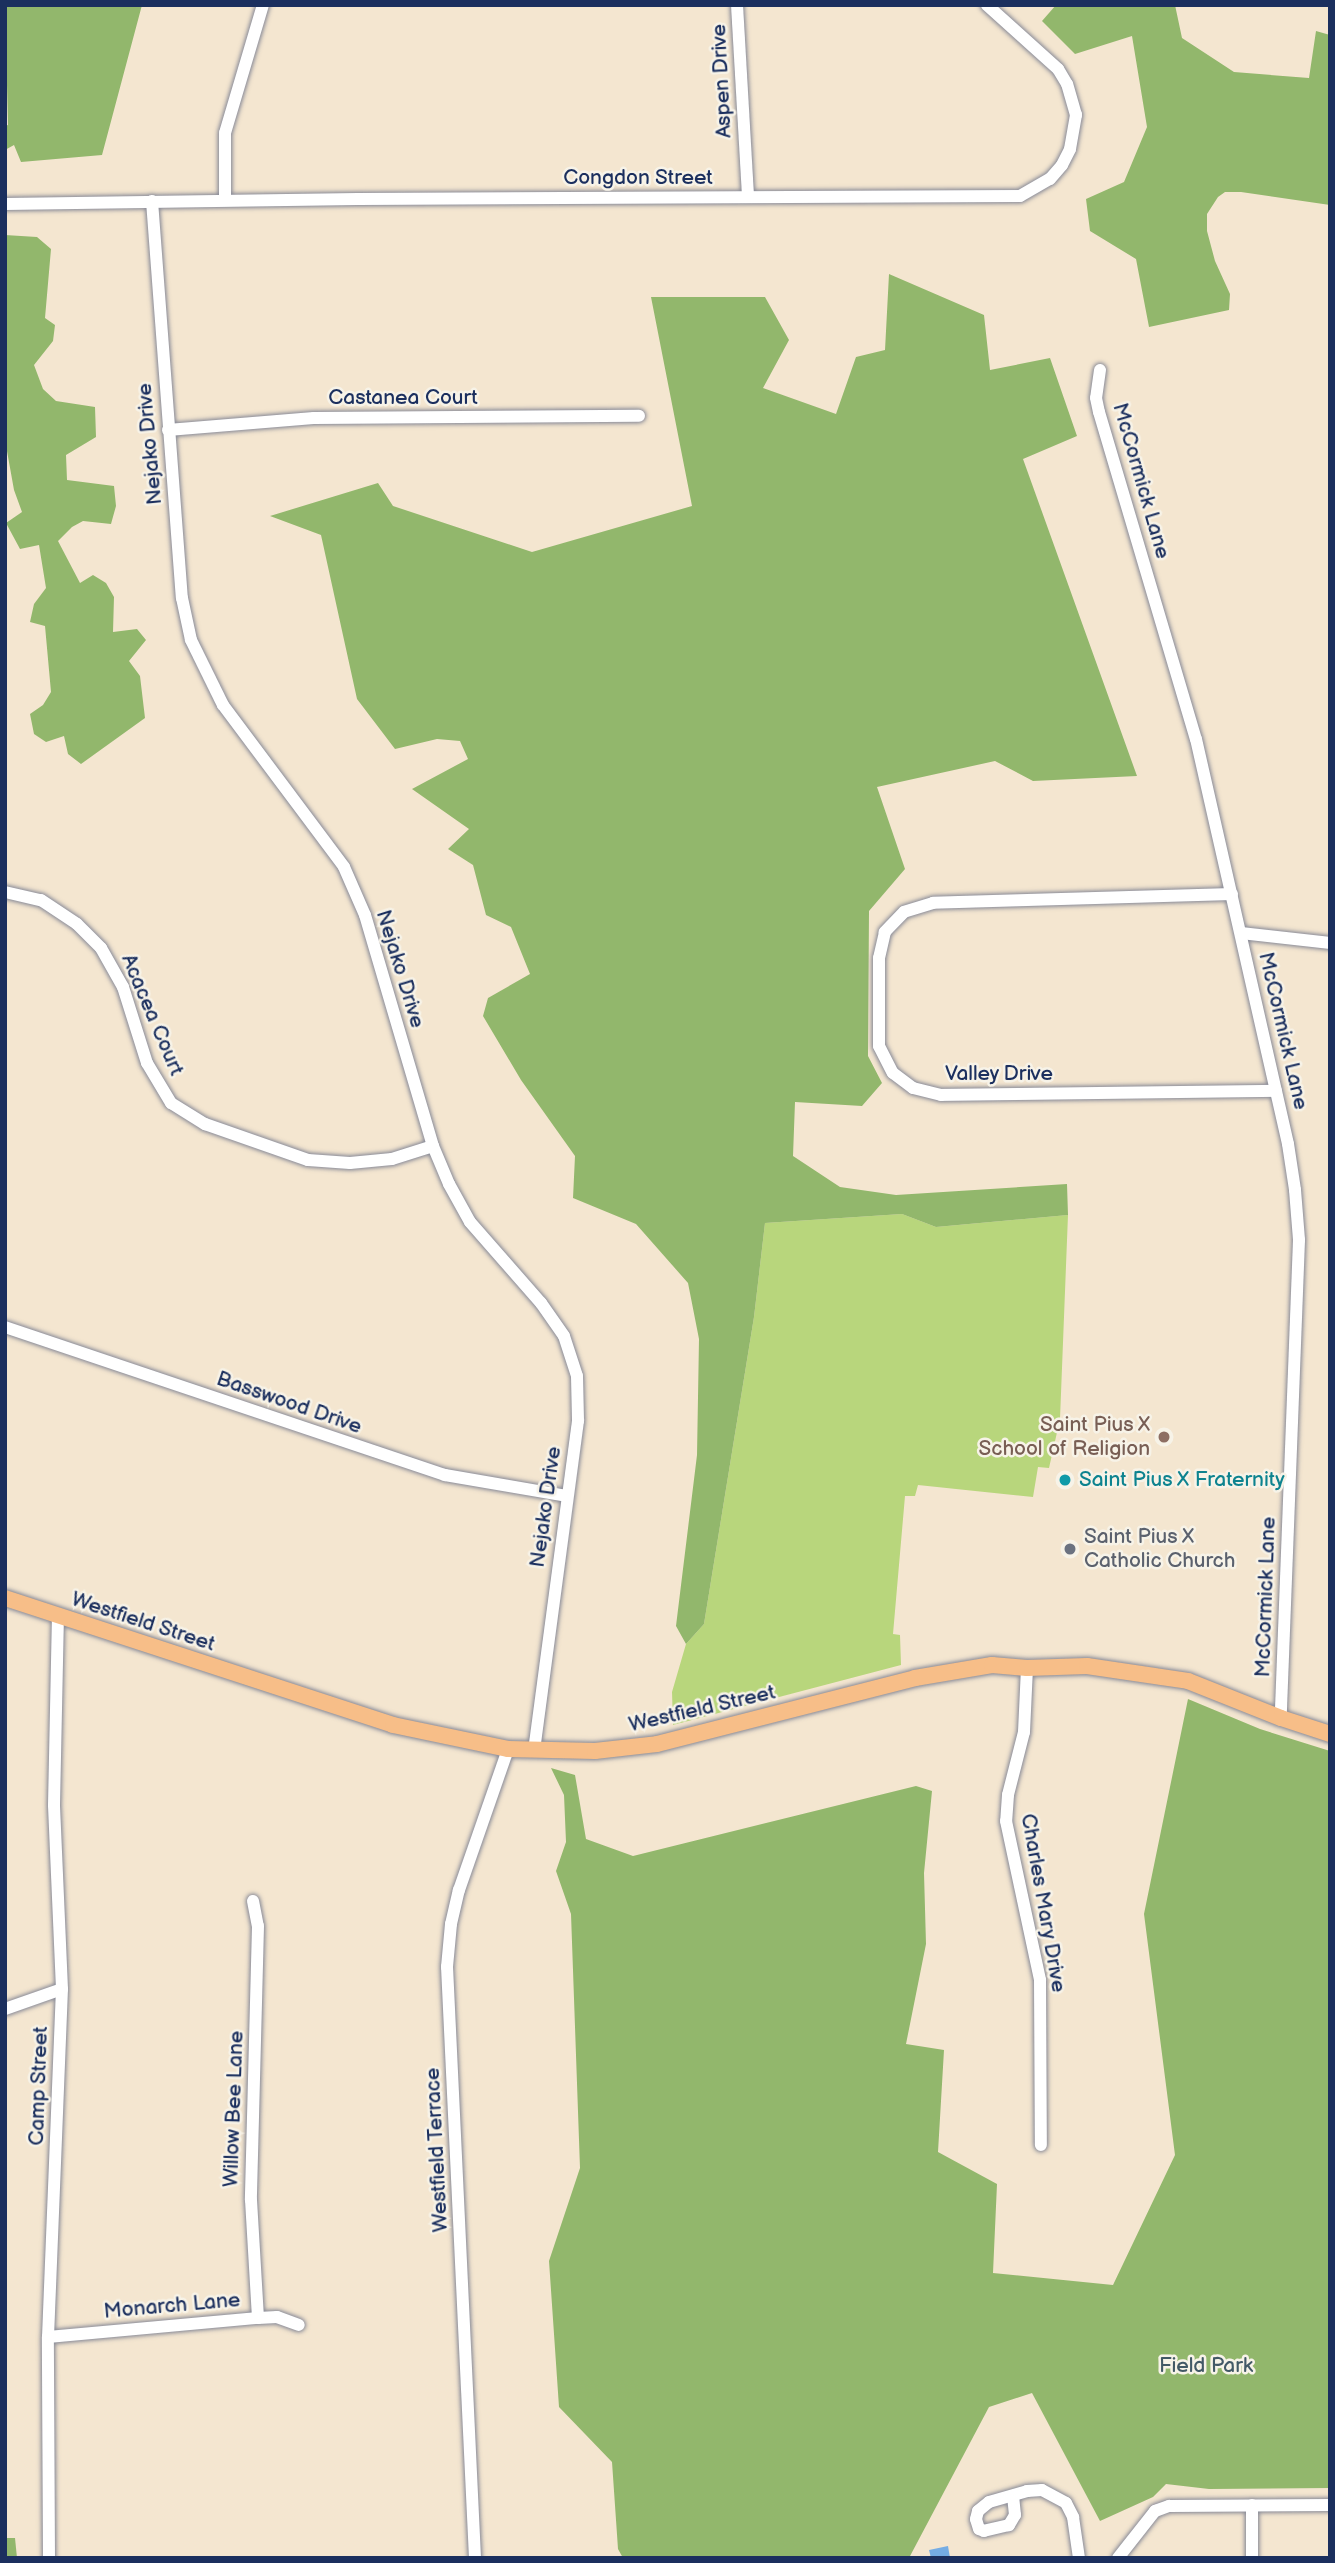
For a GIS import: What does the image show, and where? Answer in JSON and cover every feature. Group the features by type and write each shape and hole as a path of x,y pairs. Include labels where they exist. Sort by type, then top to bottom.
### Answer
{"main road":[{"name":"Westfield Street","path":"5,1598 393,1726 508,1749 595,1751 657,1744 949,1670 992,1665 1027,1668 1087,1666 1188,1681 1281,1718 1330,1734"}],"street":[{"path":"225,200 225,133 263,5"},
{"name":"Aspen Drive","path":"737,5 748,197"},
{"name":"Congdon Street","path":"5,204 225,200 1020,196 1050,179 1062,165 1070,149 1076,115 1073,99 1058,69 987,5"},
{"name":"Nejako Drive","path":"152,201 182,598 191,640 223,705 344,867 365,915 433,1146 470,1222 541,1303 564,1336 577,1376 578,1421 534,1750"},
{"name":"McCormick Lane","path":"1100,370 1097,391 1099,412 1195,739 1288,1144 1299,1240 1281,1718"},
{"name":"Castanea Court","path":"168,430 313,418 639,416"},
{"name":"Acacea Court","path":"5,892 41,900 77,924 100,948 122,988 147,1063 170,1103 205,1124 308,1160 350,1163 392,1159 433,1146"},
{"name":"Valley Drive","path":"1232,894 933,903 905,912 885,932 879,958 879,1046 893,1073 913,1088 940,1095 1276,1091"},
{"path":"1241,933 1330,943"},
{"name":"Basswood Drive","path":"5,1327 445,1475 566,1496"},
{"name":"Camp Street","path":"49,2558 48,2337 62,1989 54,1805 58,1616"},
{"name":"Charles Mary Drive","path":"1027,1668 1024,1732 1008,1795 1006,1821 1040,1980 1041,2145"},
{"name":"Westfield Terrace","path":"475,2558 447,1967 451,1924 459,1890 508,1749"},
{"name":"Willow Bee Lane","path":"253,1901 258,1926 251,2200 258,2318"},
{"path":"5,2009 62,1989"},
{"name":"Monarch Lane","path":"48,2337 258,2318 277,2318 299,2325"},
{"path":"1013,2496 1042,2490 1066,2503 1073,2517 1079,2558"},
{"path":"1118,2558 1155,2511 1180,2505 1330,2505"},
{"path":"1252,2505 1252,2558"}],"green space":[{"path":"5,5 142,5 102,155 21,162 14,145 5,150 5,126 8,125"},
{"path":"1056,5 1175,5 1182,38 1234,72 1309,78 1316,31 1330,35 1330,205 1241,192 1225,192 1218,197 1207,214 1207,231 1215,261 1230,294 1229,310 1149,327 1136,259 1090,231 1086,199 1124,182 1147,127 1132,36 1075,54 1042,21"},
{"path":"5,235 37,237 51,249 45,318 55,325 53,341 34,365 43,389 56,401 95,407 96,437 66,455 67,480 114,486 116,506 111,524 83,521 72,527 58,541 80,583 93,575 106,583 114,597 113,632 137,629 146,640 129,661 140,676 145,718 81,764 68,754 64,736 46,742 34,734 30,714 43,705 51,692 45,626 30,622 34,604 46,588 39,545 20,549 6,523 22,512 14,490 5,440"},
{"path":"889,274 984,315 990,370 1050,358 1077,436 1023,459 1137,776 1033,781 995,761 877,787 905,869 869,911 868,1056 882,1083 862,1106 795,1102 793,1156 840,1187 896,1195 1067,1184 1068,1215 936,1227 902,1214 765,1223 754,1317 704,1624 686,1644 676,1626 697,1455 699,1339 688,1283 636,1224 573,1198 575,1156 521,1080 483,1016 488,998 530,974 511,927 486,915 473,865 448,849 469,829 412,789 468,759 460,741 437,739 395,749 357,699 321,535 270,516 378,483 393,506 532,552 692,506 651,297 765,297 789,340 763,388 836,414 856,357 885,350"},
{"path":"902,1214 936,1227 1068,1215 1060,1419 1049,1468 1038,1467 1033,1497 918,1485 915,1496 905,1496 893,1634 900,1635 901,1665 673,1725 672,1692 686,1644 704,1624 754,1317 765,1223"},
{"name":"Field Park","path":"1188,1699 1260,1729 1330,1751 1330,2488 1209,2489 1166,2484 1153,2497 1100,2521 1032,2393 989,2407 909,2558 623,2558 618,2549 612,2462 559,2407 549,2261 580,2168 571,1914 556,1871 566,1842 564,1795 551,1768 575,1775 586,1839 633,1856 916,1786 932,1791 924,1873 926,1944 906,2044 944,2050 938,2152 997,2184 993,2273 1113,2285 1175,2155 1144,1914"},
{"path":"5,2538 15,2538 17,2558 5,2558"}],"water":[{"path":"948,2546 950,2558 931,2558 929,2550"}],"place":[{"name":"Saint Pius X School of Religion","path":"1164,1437"},
{"name":"Saint Pius X Fraternity","path":"1065,1480"},
{"name":"Saint Pius X Catholic Church","path":"1070,1549"}]}
